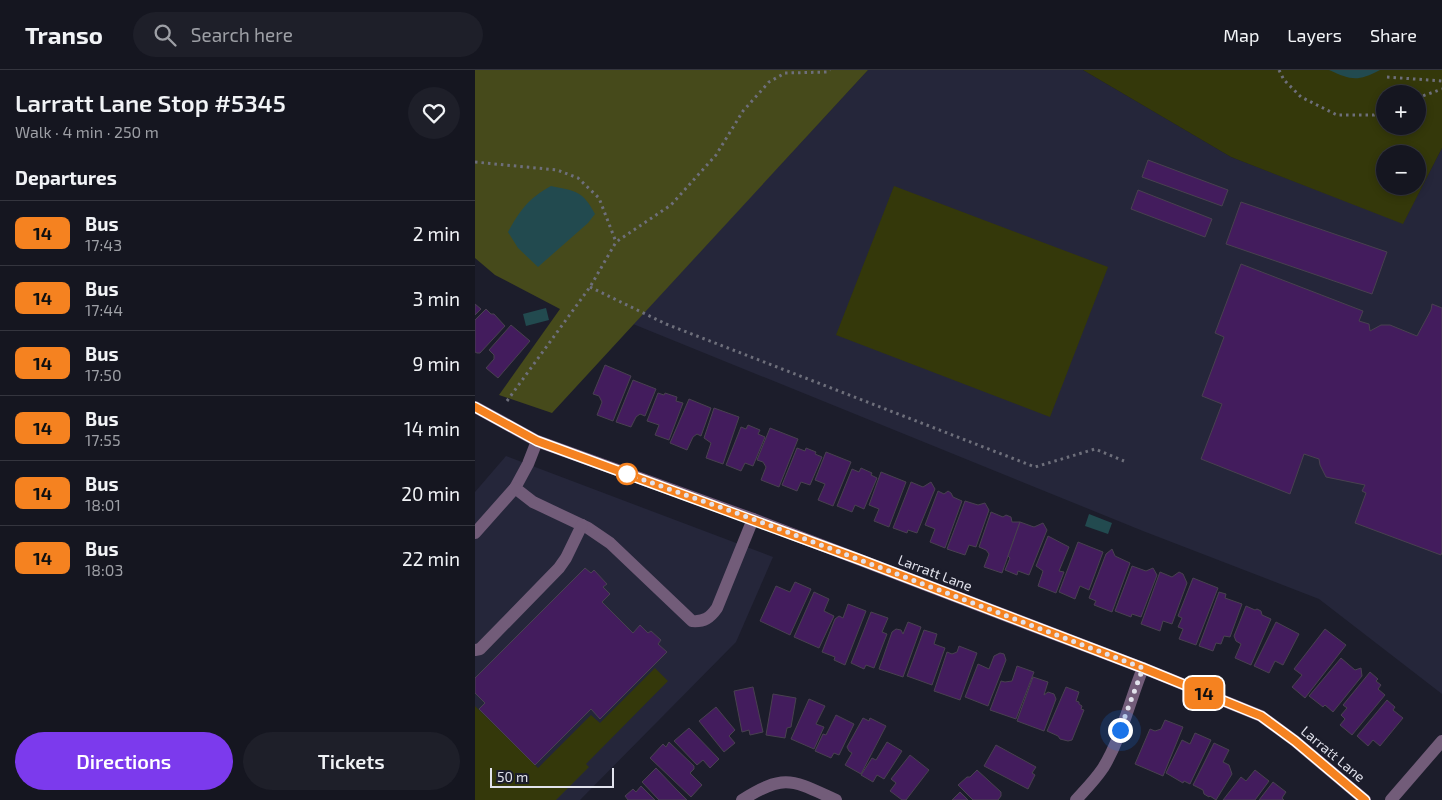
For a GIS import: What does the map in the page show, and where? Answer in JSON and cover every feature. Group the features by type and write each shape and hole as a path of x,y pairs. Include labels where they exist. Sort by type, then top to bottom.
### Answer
{"street":[{"name":"Larratt Lane","path":"475,407 537,441 753,519 1143,668 1261,716 1295,741 1365,800"},
{"path":"475,533 515,488 528,464 537,441"},
{"path":"515,488 533,502 581,525 610,543 692,621 702,622 711,617 717,608 753,519"},
{"path":"475,650 480,649 559,568 566,558 581,525"},
{"path":"1075,800 1091,784 1103,768 1143,668"},
{"path":"1391,800 1442,741"},
{"path":"742,800 775,783 798,783 836,800"}],"path":[{"path":"507,401 590,287 616,242 671,205 716,155 743,111 769,82 785,73 828,72 830,70"},
{"path":"1279,70 1284,80 1301,97 1337,115 1376,114"},
{"path":"1387,77 1442,81"},
{"path":"1426,94 1442,88"},
{"path":"475,162 557,170 578,178 599,198 616,242"},
{"path":"590,287 666,324 1035,467 1095,449 1124,461"}],"shaded area":[{"path":"868,70 1083,70 1231,157 1403,223 1418,195 1426,195 1426,179 1442,148 1442,694 1319,599 1143,531 633,324"},
{"path":"1329,70 1380,70 1360,78 1349,78"},
{"path":"551,186 578,193 587,201 595,214 588,223 538,267 518,248 508,232 526,205"},
{"path":"546,308 549,320 526,326 523,314"},
{"path":"506,456 773,557 736,642 580,800 475,800 475,492"},
{"path":"1089,514 1112,523 1108,534 1085,526"}],"green space":[{"path":"475,70 868,70 552,413 499,395 560,309 495,275 475,258"},
{"path":"1083,70 1442,70 1442,148 1426,179 1426,145 1376,145 1376,195 1418,195 1403,224 1231,157"},
{"path":"894,186 1108,267 1050,417 836,335"},
{"path":"655,668 668,681 586,764 589,767 556,800 475,800 475,706 538,768 591,715 600,723"}],"building":[{"path":"1148,160 1228,190 1222,206 1142,177"},
{"path":"1138,190 1212,219 1205,237 1131,209"},
{"path":"1241,202 1387,252 1372,294 1226,244"},
{"path":"1241,264 1363,311 1359,321 1369,324 1370,331 1381,325 1390,325 1417,336 1431,310 1432,304 1442,308 1441,555 1355,523 1366,493 1362,491 1365,485 1326,477 1319,459 1304,454 1290,494 1201,459 1222,404 1202,396 1224,337 1215,333"},
{"path":"475,304 481,309 475,315"},
{"path":"486,309 491,314 494,314 505,326 480,353 477,353 475,352 475,320"},
{"path":"511,325 530,341 498,378 486,368 494,359 494,355 489,350"},
{"path":"605,365 631,376 613,421 597,415 602,402 599,396 593,394"},
{"path":"633,380 656,389 645,416 640,414 636,417 631,427 616,422"},
{"path":"658,393 677,397 676,401 683,403 669,440 655,435 659,425 647,421"},
{"path":"689,399 711,408 701,436 697,434 693,437 687,450 670,443"},
{"path":"714,408 739,417 723,464 706,458 711,443 704,438"},
{"path":"748,425 760,430 758,434 765,437 753,466 745,463 741,471 726,465 741,427 746,429"},
{"path":"770,428 798,439 779,487 761,480 766,467 763,462 757,460"},
{"path":"797,448 805,451 806,448 822,457 810,485 801,482 797,491 782,485"},
{"path":"826,452 851,462 833,506 818,500 825,484 815,480"},
{"path":"861,468 872,473 871,475 877,478 864,509 855,505 852,512 837,506 852,469 859,472"},
{"path":"881,472 906,482 889,527 874,521 879,509 869,505"},
{"path":"911,482 923,487 931,482 935,489 917,533 908,530 907,533 893,528"},
{"path":"938,491 944,494 948,491 953,497 962,501 945,548 930,542 935,529 925,525"},
{"path":"965,501 978,505 985,503 989,510 976,547 969,545 965,555 947,549"},
{"path":"991,512 1003,517 1006,515 1011,517 1012,522 1020,522 1002,573 984,567 989,554 986,550 979,547"},
{"path":"1020,522 1034,527 1043,523 1047,530 1029,575 1018,571 1017,575 1005,570"},
{"path":"1048,536 1069,547 1059,571 1064,572 1056,593 1038,586 1043,571 1036,566"},
{"path":"1078,542 1103,552 1089,590 1080,586 1075,599 1059,592"},
{"path":"1112,549 1115,556 1130,563 1112,612 1094,605 1096,601 1089,598 1106,554"},
{"path":"1132,566 1146,571 1153,568 1157,575 1141,617 1132,614 1131,617 1115,611"},
{"path":"585,568 591,573 594,570 607,584 603,587 610,594 602,602 633,633 640,625 648,633 651,631 661,640 658,644 667,652 600,719 591,709 535,765 479,709 485,703 475,693 475,678"},
{"path":"1160,572 1172,577 1179,572 1183,574 1187,583 1172,624 1163,621 1160,631 1141,624"},
{"path":"1193,578 1218,588 1196,645 1179,639 1183,629 1178,627 1182,618 1178,616"},
{"path":"795,582 811,589 790,635 760,621 776,586 790,592"},
{"path":"814,592 829,599 824,611 834,616 819,648 794,637"},
{"path":"1219,592 1226,594 1225,598 1242,604 1230,637 1224,636 1221,644 1216,643 1213,651 1199,646"},
{"path":"848,604 866,611 845,665 834,660 835,657 822,652 835,619 839,616 843,618"},
{"path":"1246,606 1261,611 1262,615 1271,619 1251,665 1235,658 1241,644 1236,641 1234,636"},
{"path":"871,612 888,618 882,632 887,634 874,668 866,665 864,669 851,663"},
{"path":"908,622 921,627 903,677 879,669 892,632 896,629 901,630 903,634"},
{"path":"1276,622 1299,634 1283,665 1275,661 1269,673 1254,666"},
{"path":"1325,629 1346,645 1305,698 1292,687 1302,675 1294,669"},
{"path":"924,630 937,634 934,644 945,648 932,685 907,676"},
{"path":"959,646 977,653 960,700 934,691 947,652 952,654 957,652"},
{"path":"1000,653 1004,654 1006,660 988,706 965,697 978,664 989,669 994,656"},
{"path":"1341,658 1355,670 1361,668 1362,676 1333,712 1309,696"},
{"path":"1017,666 1034,672 1016,719 990,710 1001,681 1012,681"},
{"path":"1370,672 1378,679 1376,681 1381,685 1378,689 1385,695 1352,735 1340,725 1345,719 1341,715 1347,708 1343,705"},
{"path":"1033,677 1048,682 1044,695 1048,692 1054,694 1056,699 1044,731 1017,721"},
{"path":"753,687 763,732 750,735 749,730 742,732 734,691"},
{"path":"1066,687 1079,692 1076,701 1082,706 1081,709 1084,710 1072,740 1068,741 1060,739 1058,736 1047,731"},
{"path":"773,694 796,698 791,727 787,728 785,738 766,735"},
{"path":"809,699 825,706 816,724 824,727 814,749 791,739"},
{"path":"1387,700 1395,707 1393,710 1403,718 1380,746 1373,740 1368,746 1357,736"},
{"path":"716,707 735,730 729,736 735,743 724,752 699,721"},
{"path":"836,715 854,724 839,755 834,753 831,758 815,751 823,734 826,735"},
{"path":"863,718 869,721 870,718 886,726 861,774 845,765 852,753 847,747"},
{"path":"1165,720 1183,727 1163,776 1135,764 1150,729 1155,731 1161,729"},
{"path":"689,728 719,759 710,768 703,760 697,765 674,741"},
{"path":"1195,733 1211,740 1190,784 1184,781 1183,783 1166,773 1182,740 1190,744"},
{"path":"669,742 694,766 690,773 702,785 691,797 650,758 663,744 666,747"},
{"path":"887,742 902,751 884,779 877,775 873,782 861,775 872,758 876,760"},
{"path":"1214,743 1229,750 1223,762 1229,765 1232,774 1216,800 1204,794 1203,790 1193,785"},
{"path":"996,745 1036,767 1032,773 1035,775 1028,789 984,766"},
{"path":"910,755 929,770 906,800 902,800 890,791 896,783 891,779"},
{"path":"656,768 687,800 659,800 642,782"},
{"path":"977,770 1001,792 998,800 973,800 958,785"},
{"path":"1255,770 1269,781 1255,800 1223,800 1241,777 1246,781"},
{"path":"1273,782 1286,792 1282,798 1284,800 1259,800"},
{"path":"641,786 655,800 628,800 625,796 633,789 636,792"},
{"path":"960,792 968,800 952,800"}],"bus line":[{"name":"14","path":"475,407 537,441 861,560 1143,668 1261,716 1295,741 1365,800"}],"route":[{"path":"627,474 753,519 1143,668 1120,730"}]}
